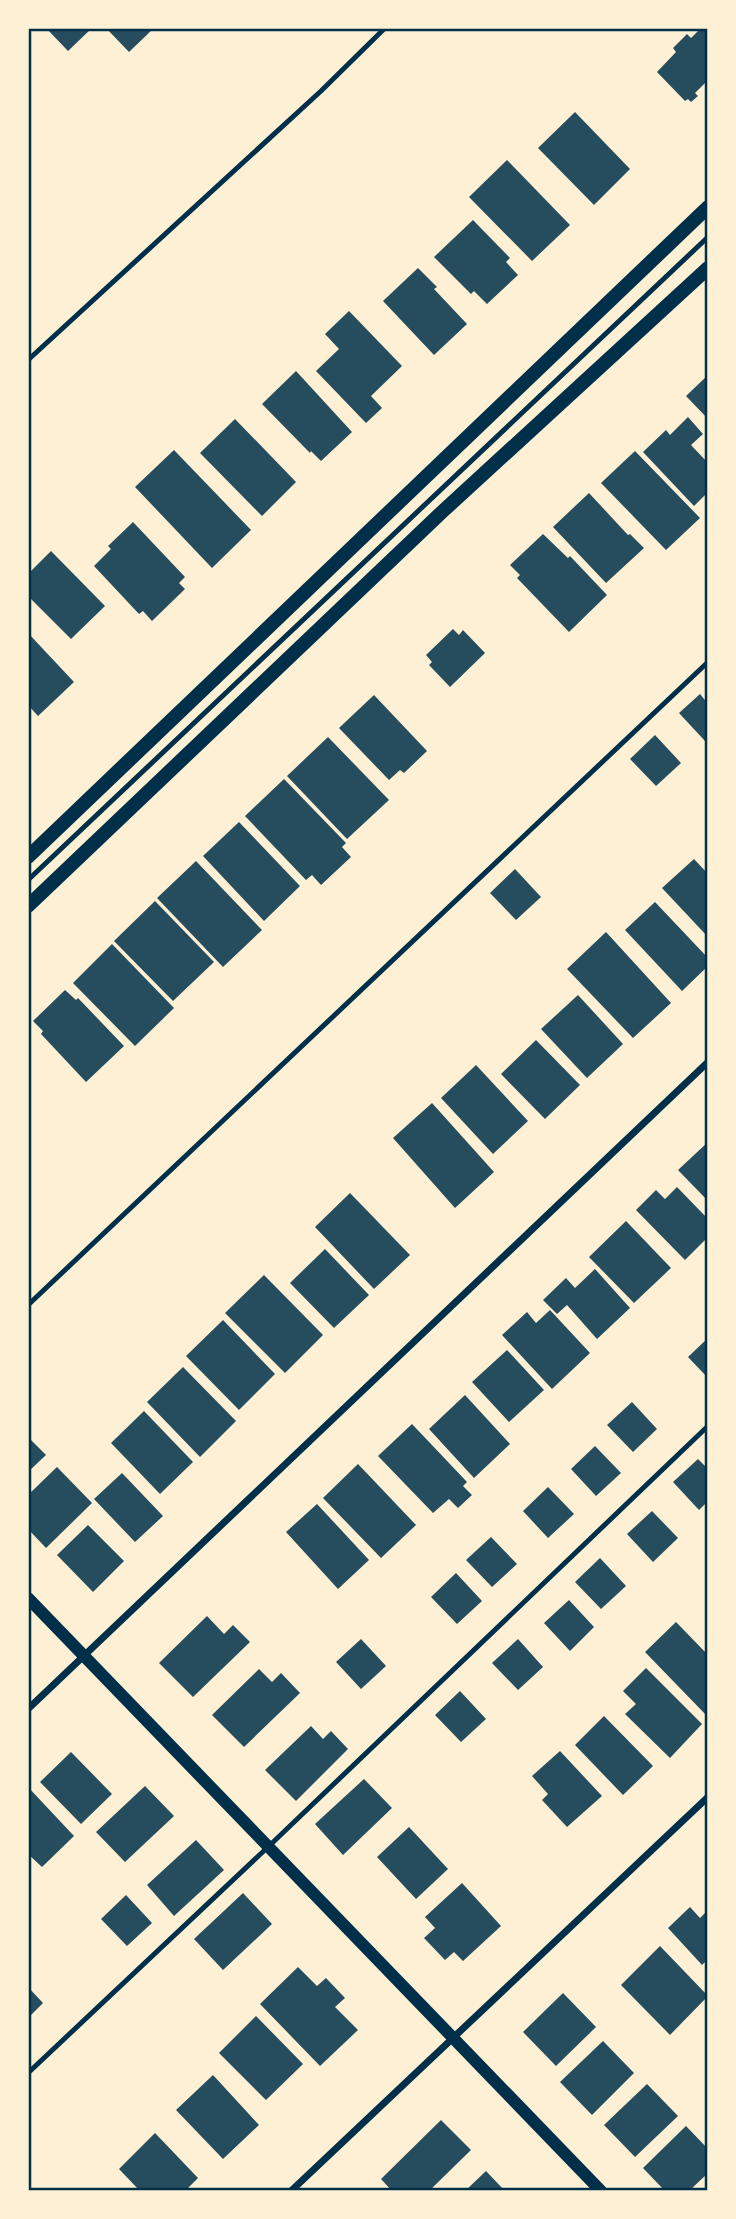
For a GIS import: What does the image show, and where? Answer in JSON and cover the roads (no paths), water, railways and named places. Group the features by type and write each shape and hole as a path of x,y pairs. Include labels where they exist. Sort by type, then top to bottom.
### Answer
{"main road":[{"path":"28,857 708,207"},
{"path":"28,906 443,511 708,268"}],"street":[{"path":"28,1709 708,1062"},
{"path":"28,1598 600,2191"},
{"path":"291,2191 708,1797"}],"lane":[{"path":"28,360 321,91 385,28"},
{"path":"28,880 708,237"},
{"path":"28,1305 708,662"},
{"path":"28,2073 708,1426"}]}
